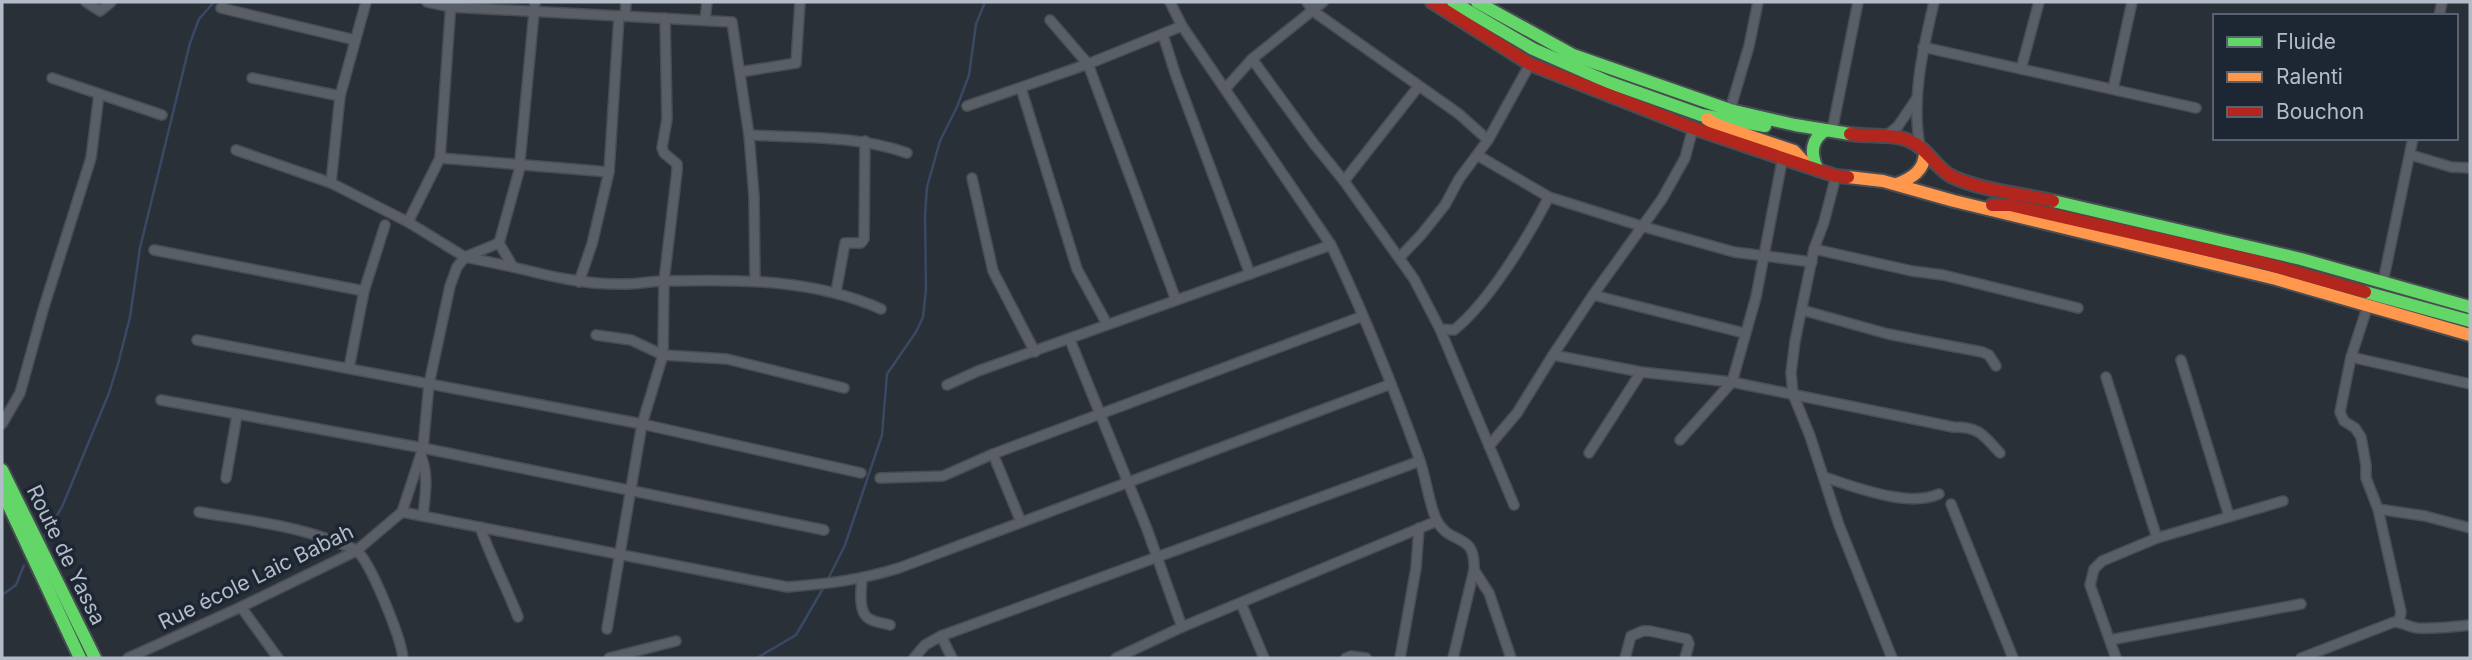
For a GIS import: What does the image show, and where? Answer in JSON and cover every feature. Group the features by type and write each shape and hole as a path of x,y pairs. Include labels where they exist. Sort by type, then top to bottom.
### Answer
{"main road":[{"path":"1432,2 1530,64 1693,128 1836,176 1861,177 1896,184 2276,279 2470,335"},
{"path":"1453,2 1489,25 1558,61 1701,115 1787,131 1824,130"},
{"path":"1477,2 1573,55 1730,110 1824,130 1884,138 1896,137 1923,149 1940,168 1952,176 2288,256 2470,307"},
{"path":"1701,115 1717,125 1794,151 1811,166"},
{"path":"1811,166 1815,139 1824,130"},
{"path":"1896,184 1908,180 1924,166 1923,149"},
{"path":"1952,176 1956,184 1964,189 1991,196 2010,205 2260,262 2470,321"},
{"path":"1937,196 1947,195 1990,205 2010,205"},
{"name":"Route de Yassa","path":"2,470 95,658"},
{"name":"Route de Yassa","path":"2,491 80,658"}],"street":[{"path":"86,2 100,11 111,2"},
{"path":"331,183 340,96 366,2"},
{"path":"427,2 732,22 749,135 754,196 755,281"},
{"path":"579,282 592,244 609,172 622,16 626,2"},
{"path":"705,20 707,2"},
{"path":"740,72 796,63 800,2"},
{"path":"1170,2 1182,26 1331,245 1391,384 1420,461 1437,521 1453,537 1471,547 1474,570 1453,658"},
{"path":"1307,2 1418,87 1459,114 1488,140"},
{"path":"1225,89 1252,59 1323,2"},
{"path":"1730,110 1749,46 1758,2"},
{"path":"1824,130 1858,2"},
{"path":"1923,149 1917,131 1917,98 1923,47 1934,2"},
{"path":"2021,69 2039,2"},
{"path":"2113,89 2132,2"},
{"path":"408,222 440,158 451,4"},
{"path":"513,268 499,243 520,164 534,7"},
{"path":"221,8 355,40"},
{"path":"607,629 642,424 663,355 664,281 677,171 677,164 662,148 667,119 665,18"},
{"path":"1050,20 1088,64 1177,300"},
{"path":"967,106 1088,64 1182,26"},
{"path":"1163,35 1250,274"},
{"path":"1923,47 2196,108"},
{"path":"1252,59 1400,257 1430,308 1514,505"},
{"path":"1400,257 1429,225 1488,140 1530,64"},
{"path":"52,78 162,115"},
{"path":"253,78 340,96"},
{"path":"1344,181 1418,87"},
{"path":"1021,88 1077,269 1107,324"},
{"path":"2,424 20,393 91,158 99,94"},
{"path":"1884,138 1898,126 1917,98"},
{"path":"1489,446 1517,413 1593,295 1674,180 1685,158 1693,128"},
{"path":"749,135 865,141 907,153"},
{"path":"2383,282 2413,140"},
{"path":"836,292 845,243 861,243 864,239 865,141"},
{"path":"236,150 331,183 408,222 465,257 579,282 622,284 755,281 836,292 881,309"},
{"path":"1477,155 1549,197 1734,252 1812,262"},
{"path":"2411,155 2451,167 2470,168"},
{"path":"1680,439 1732,382 1756,297 1783,156"},
{"path":"440,158 609,172"},
{"path":"1836,176 1814,248 1791,373 1793,394 1810,436 1839,525 1892,658"},
{"path":"972,178 993,271 1035,352"},
{"path":"1440,329 1454,330 1472,311 1531,230 1549,197"},
{"path":"349,368 364,291 385,225"},
{"path":"499,243 465,257 450,286 429,384 422,452 402,512 787,587 828,585 899,568 1391,384"},
{"path":"947,386 978,371 1331,245"},
{"path":"1814,248 1912,271 1943,275 2078,308"},
{"path":"154,250 364,291"},
{"path":"1593,295 1744,333"},
{"path":"2368,305 2351,357 2340,412 2344,421 2355,428 2361,437 2367,466 2366,478 2378,509 2401,612 2399,622"},
{"path":"1802,310 1888,334 1982,352 1989,355 1996,366"},
{"path":"880,478 943,476 993,454 1363,316"},
{"path":"596,335 631,340 663,355 727,359 844,388"},
{"path":"197,340 642,424 860,473"},
{"path":"1070,340 1128,482 1182,627"},
{"path":"1553,355 1641,372 1732,382 1953,427 1974,428 2000,453"},
{"path":"2351,357 2470,384"},
{"path":"2181,360 2229,516"},
{"path":"1589,453 1641,372"},
{"path":"2106,377 2157,538"},
{"path":"161,400 824,530"},
{"path":"226,478 237,415"},
{"path":"422,452 426,486 423,516"},
{"path":"993,454 1021,522"},
{"path":"914,658 925,645 941,636 1420,461"},
{"path":"1824,477 1905,498 1928,499 1939,494"},
{"path":"2116,658 2090,585 2094,569 2102,561 2157,538 2283,501"},
{"path":"1951,504 2013,658"},
{"path":"2378,509 2425,516 2470,528"},
{"path":"198,512 273,524 316,535 356,551 370,572 389,613 402,644 403,658"},
{"name":"Rue école Laic Babah","path":"128,658 356,551 402,512"},
{"path":"1116,658 1182,627 1437,521"},
{"path":"480,527 518,617"},
{"path":"1400,658 1416,568 1419,528"},
{"path":"1474,570 1489,593 1511,658"},
{"path":"862,579 864,613 868,618 890,625"},
{"path":"1241,603 1264,658"},
{"path":"2110,640 2301,604"},
{"path":"241,607 278,658"},
{"path":"2301,658 2399,622 2413,627 2435,629 2470,625"},
{"path":"1625,658 1632,636 1650,631 1687,639 1689,644 1685,658"},
{"path":"941,636 952,658"},
{"path":"609,658 676,641"},
{"path":"1346,658 1366,658"}],"waterway":[{"path":"42,540 62,507 109,393 130,317 140,248 190,43 199,19 214,2"},
{"path":"828,579 845,545 882,435 887,374 923,317 926,289 927,187 940,141 969,75 976,24 985,2"},
{"path":"2,595 16,585 24,565"},
{"path":"757,658 796,635 825,585"}],"traffic: fast":[{"path":"1453,2 1533,49 1608,82 1701,115 1765,126"},
{"path":"1477,2 1573,55 1730,110 1850,134"},
{"path":"1817,168 1813,147 1817,138 1826,130"},
{"path":"2053,201 2301,259 2470,307"},
{"path":"2365,292 2470,321"},
{"path":"2,470 95,658"},
{"path":"2,491 80,658"}],"traffic: slow":[{"path":"1707,119 1717,125 1794,151 1804,162"},
{"path":"1897,184 1916,173 1922,165 1925,153"},
{"path":"1848,177 1883,181 1954,201 2276,279 2470,335"}],"traffic: jam":[{"path":"1432,2 1530,64 1693,128 1836,176 1848,177"},
{"path":"1850,134 1903,139 1916,144 1945,172 1962,181 2053,201"},
{"path":"1992,205 2010,205 2260,262 2365,292"}]}
